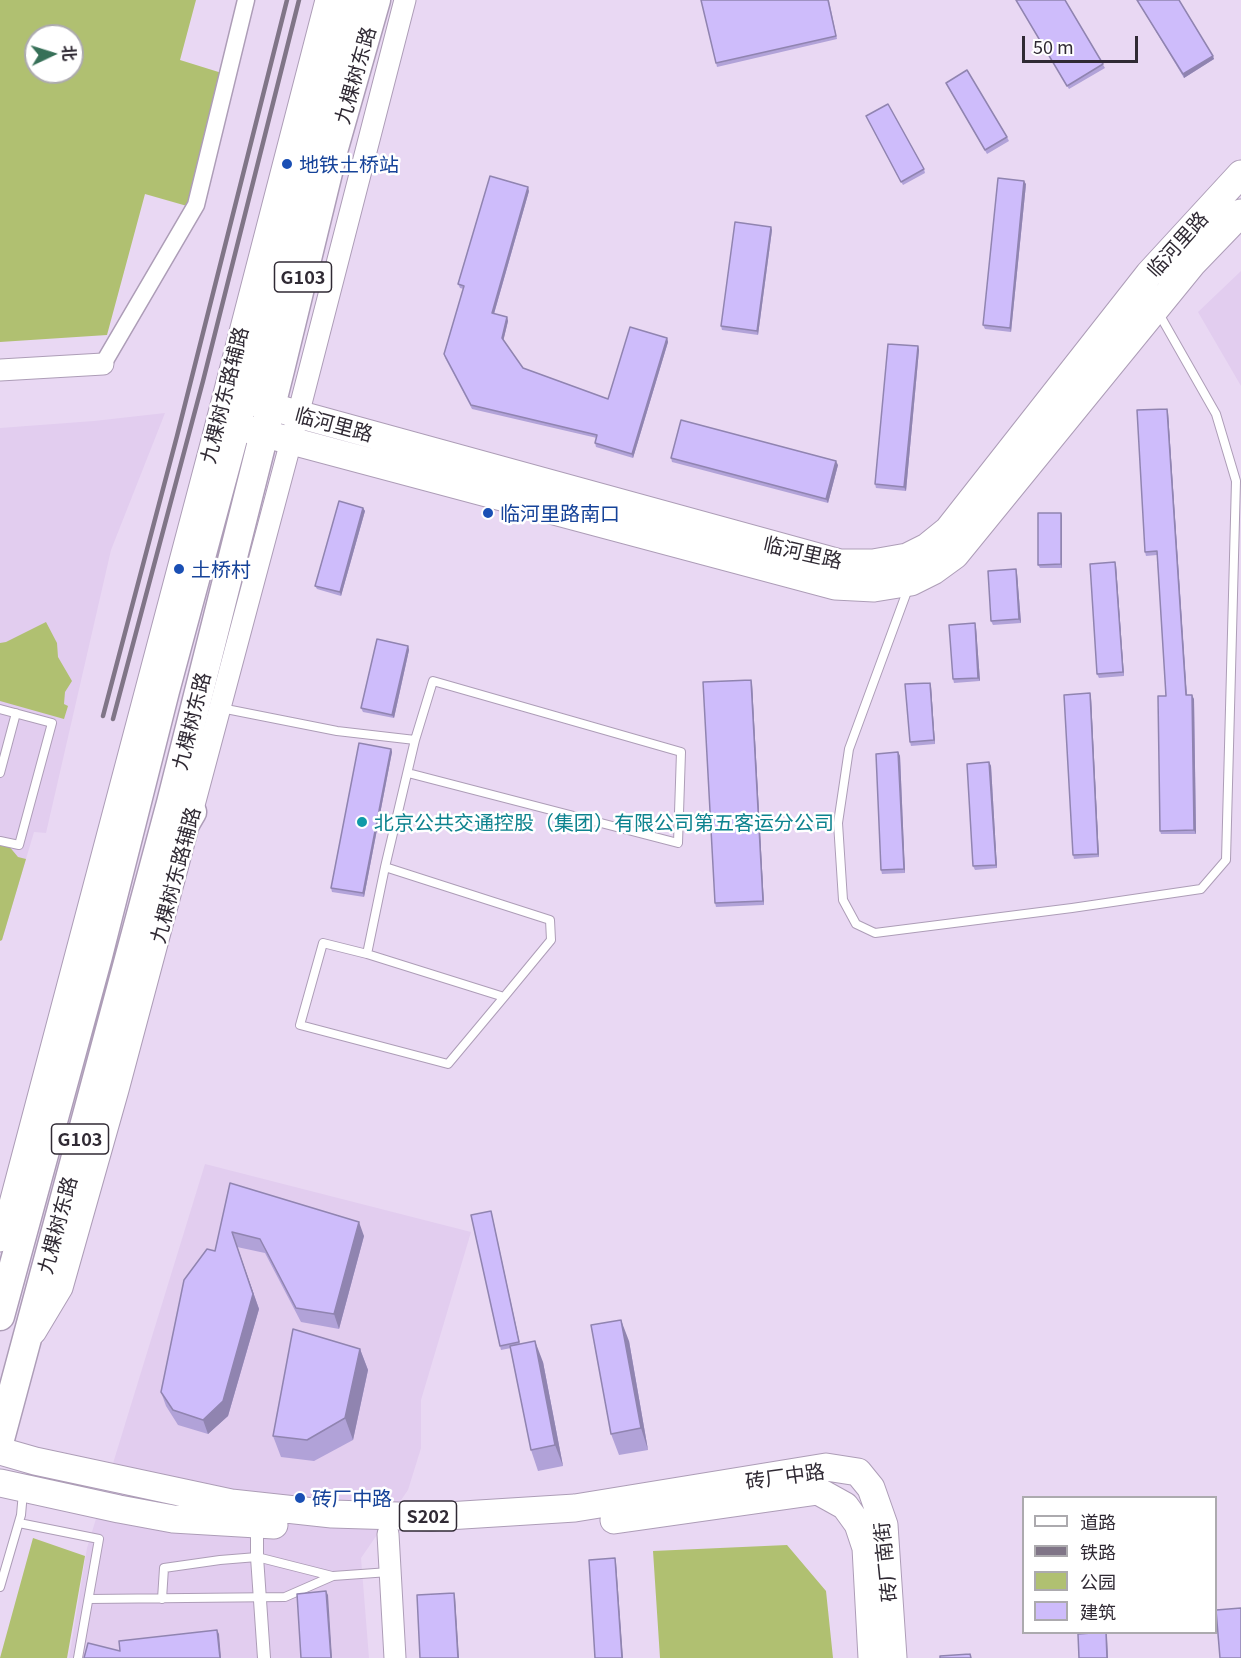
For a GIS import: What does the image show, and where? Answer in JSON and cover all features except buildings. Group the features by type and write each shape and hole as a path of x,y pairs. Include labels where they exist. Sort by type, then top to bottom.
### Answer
{"highway":[{"name":"九棵树东路","path":"0,1439 153,867 188,699 235,426 300,190 348,0"},
{"name":"九棵树东路","path":"0,1316 98,956 143,776 188,699 263,434 334,147 376,0"},
{"path":"114,807 143,776"},
{"path":"153,867 192,812"}],"main road":[{"name":"临河里路","path":"243,399 840,563 873,563 907,557 927,547 948,530 1149,274 1241,174"},
{"name":"临河里路","path":"235,426 835,585 874,588 911,582 933,571 955,555 1192,264 1241,213"},
{"name":"砖厂中路","path":"0,1451 35,1461 231,1503 332,1514 451,1516 575,1508 826,1467 858,1472"},
{"name":"砖厂南街","path":"858,1472 871,1488 885,1525 892,1658"},
{"name":"砖厂中路","path":"12,1485 172,1519 388,1534 555,1527 818,1491 845,1506"},
{"name":"砖厂南街","path":"845,1506 858,1524 866,1548 872,1658"}],"street":[{"path":"0,370 104,364 196,205 246,0"},
{"name":"九棵树东路辅路","path":"0,1241 326,0"},
{"name":"九棵树东路辅路","path":"21,1358 62,1288 118,1090 192,812 188,699 290,441 405,0"},
{"path":"257,1524 264,1658"},
{"path":"388,1534 395,1658"}],"lane":[{"path":"911,582 849,749 838,823 843,900 856,924 875,933 1201,889 1226,860 1236,481 1216,414 1156,309"},
{"path":"367,954 385,867 416,740 433,681 681,752 678,843 408,773"},
{"path":"188,699 337,731 416,740"},
{"path":"0,709 51,723 19,845 0,841"},
{"path":"0,773 16,713"},
{"path":"385,867 550,920 551,940 504,997 448,1064 300,1025 323,943 367,954 504,997"},
{"path":"0,1587 19,1523 12,1485"},
{"path":"19,1523 99,1539 78,1658"},
{"path":"162,1599 164,1568 257,1557 332,1576 389,1572"},
{"path":"89,1599 285,1597 332,1576"}],"shaded area":[{"path":"1241,271 1241,386 1198,312"},
{"path":"165,413 111,550 46,833 34,832 0,941 0,428"},
{"path":"205,1164 471,1232 421,1400 421,1448 408,1490 361,1558 369,1658 69,1658 87,1548"}],"green space":[{"path":"0,0 196,0 180,60 225,74 187,206 145,194 107,335 0,342"},
{"path":"46,622 57,643 58,657 72,681 65,692 64,704 68,706 64,719 0,701 0,643"},
{"path":"0,841 8,845 18,857 26,859 0,941"},
{"path":"33,1538 85,1556 67,1658 0,1658"},
{"path":"787,1545 826,1591 833,1658 660,1658 653,1551"}],"railway":[{"path":"103,716 177,436 287,0"},
{"path":"113,719 203,381 299,0"}],"place":[{"name":"地铁土桥站","path":"287,164"},
{"name":"临河里路南口","path":"488,513"},
{"name":"土桥村","path":"179,569"},
{"name":"北京公共交通控股（集团）有限公司第五客运分公司","path":"362,822"},
{"name":"砖厂中路","path":"300,1498"}]}
